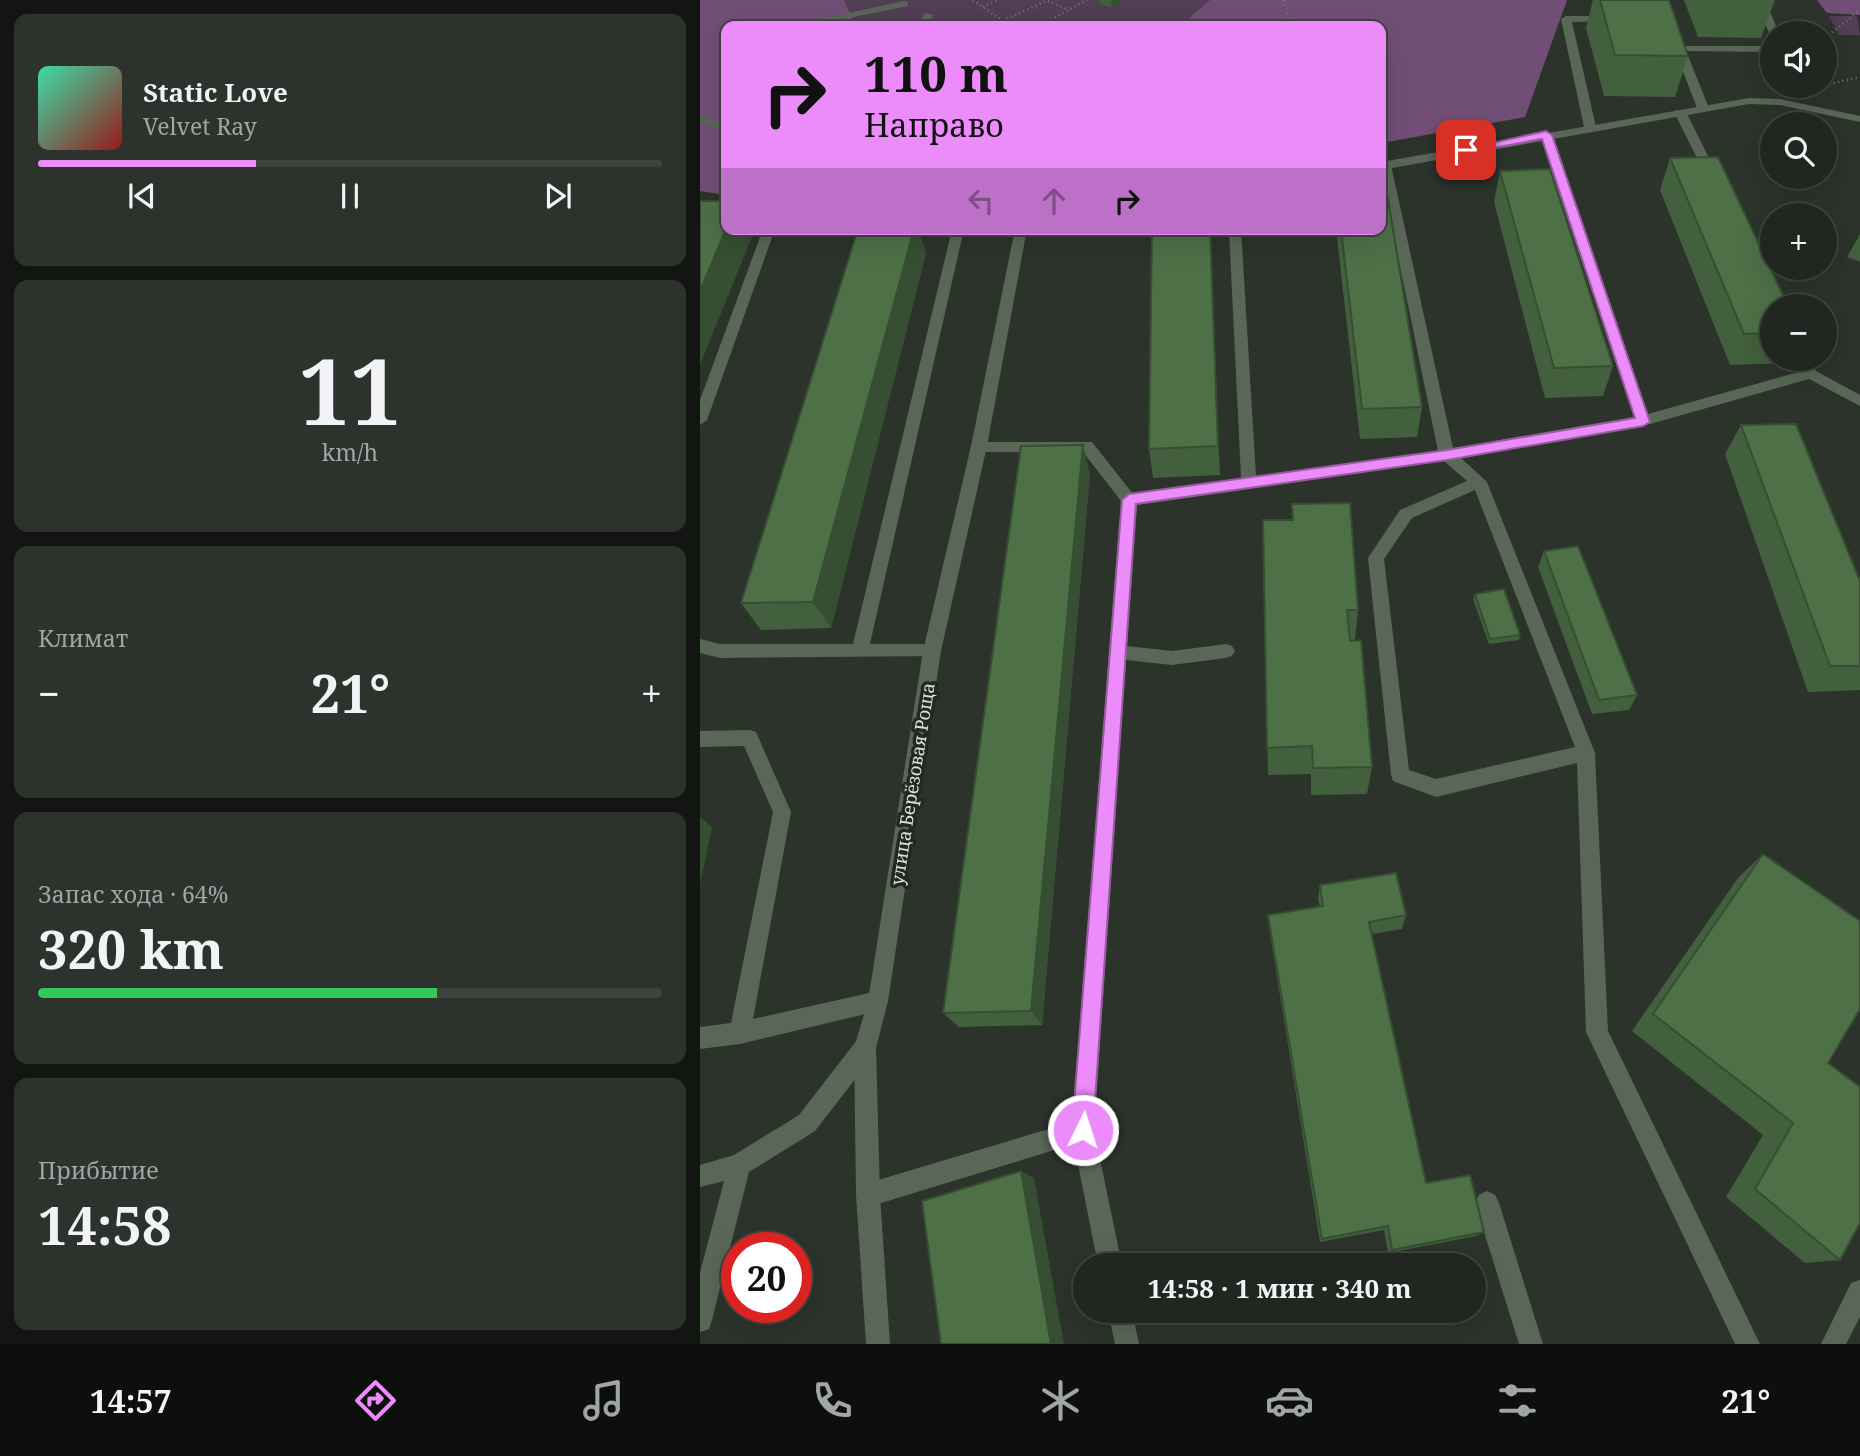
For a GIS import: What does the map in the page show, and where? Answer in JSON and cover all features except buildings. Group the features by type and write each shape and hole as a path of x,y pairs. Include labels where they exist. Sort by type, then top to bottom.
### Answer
{"street":[{"path":"1760,0 1769,21"},
{"path":"819,21 904,4"},
{"path":"925,21 929,15"},
{"path":"1590,127 1566,19 1630,19"},
{"path":"1703,108 1679,48 1760,49"},
{"path":"1386,164 1749,101 1780,102 1860,119"},
{"path":"1680,112 1716,185"},
{"path":"700,118 721,126"},
{"path":"1546,135 1643,422"},
{"path":"1386,179 1447,455 1479,482 1586,753 1597,1032 1748,1344"},
{"path":"700,421 767,235"},
{"path":"860,649 957,235"},
{"name":"улица Берёзовая Роща","path":"878,1344 868,1195 864,1048 878,1001 932,651 979,446 1020,235"},
{"path":"1234,235 1249,481"},
{"path":"1809,371 1860,401"},
{"path":"1129,500 1447,455 1643,422 1811,374"},
{"path":"979,446 1087,446 1129,500 1083,1130 1109,1253"},
{"path":"1479,482 1406,514 1376,558 1400,775 1436,788 1586,753"},
{"path":"700,646 720,651 932,651"},
{"path":"1119,652 1172,658 1226,651"},
{"path":"700,739 750,738 782,812 740,1033"},
{"path":"700,1038 740,1033 878,1001"},
{"path":"700,1176 738,1165 807,1124 864,1048"},
{"path":"868,1195 1083,1130"},
{"path":"700,1320 738,1165"},
{"path":"1487,1203 1531,1344"},
{"path":"1833,1344 1860,1292"},
{"path":"1123,1323 1127,1344"}],"path":[{"path":"973,0 1003,21 1047,0 1070,10"},
{"path":"983,7 998,0"},
{"path":"1049,21 1087,0"},
{"path":"1284,0 1289,21"},
{"path":"1837,28 1860,10"},
{"path":"1837,83 1860,78"}],"shaded area":[{"path":"700,0 1567,0 1525,117 1386,142 1386,21 721,21 721,194 700,191"},
{"path":"700,0 844,0 854,21 721,21 721,194 700,191"},
{"path":"1210,0 1567,0 1525,117 1386,142 1386,21 1186,21"},
{"path":"1817,0 1860,0 1860,15 1827,13"},
{"path":"1829,16 1857,16 1860,35 1839,35 1837,21 1832,21"}],"route":[{"path":"1083,1130 1129,500 1447,455 1643,422 1546,135 1466,150"}]}
